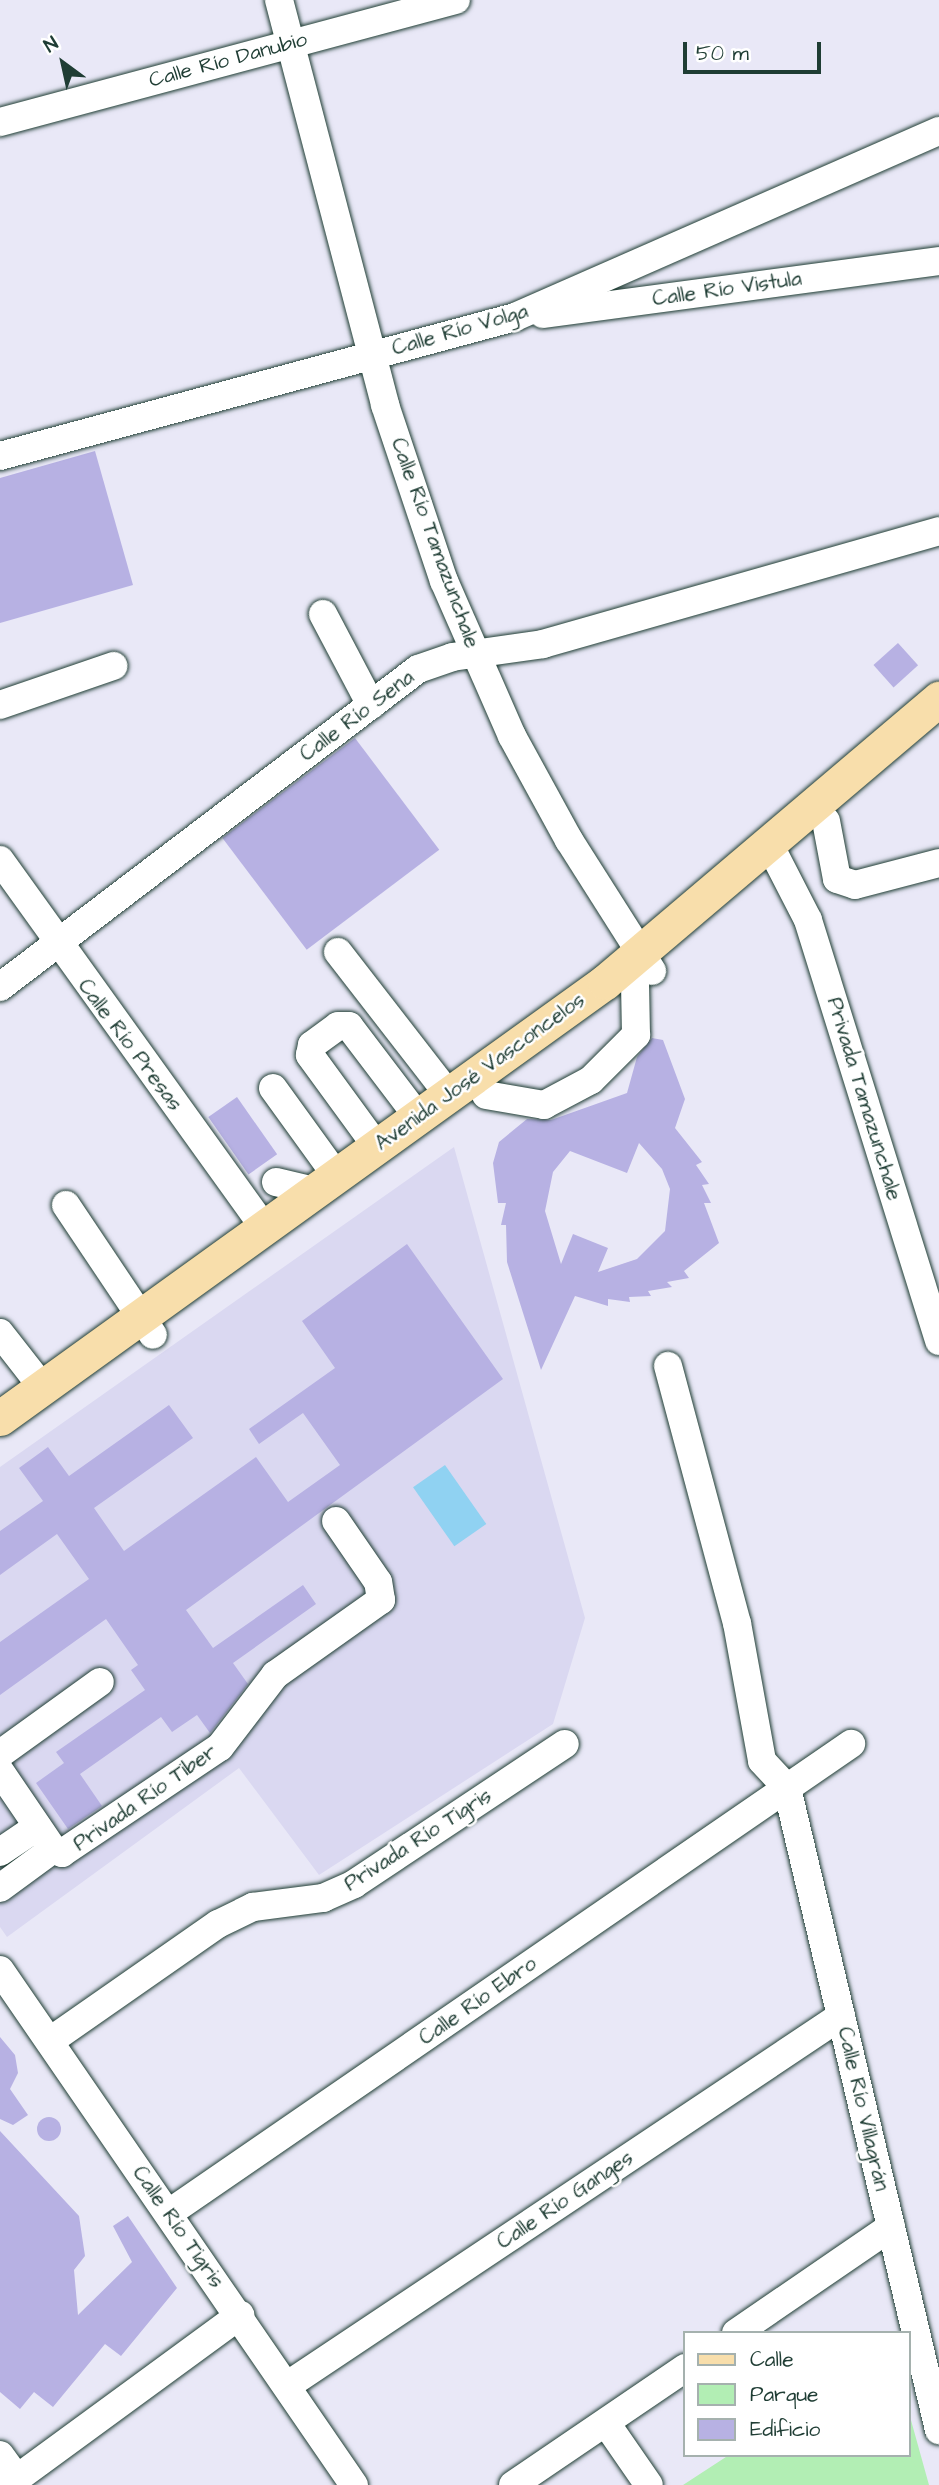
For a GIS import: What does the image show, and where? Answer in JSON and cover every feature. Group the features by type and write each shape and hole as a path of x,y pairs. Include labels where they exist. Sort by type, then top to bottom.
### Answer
{"main road":[{"name":"Avenida José Vasconcelos","path":"0,1419 43,1388 147,1326 486,1095 642,970 775,852 939,699"},
{"name":"Avenida José Vasconcelos","path":"775,852 826,821 939,725"},
{"name":"Avenida José Vasconcelos","path":"0,1443 147,1326 263,1198 325,1183 449,1095 642,970"}],"street":[{"name":"Calle Río Tamazunchale","path":"279,0 408,485 477,656 569,840 642,970"},
{"name":"Calle Río Danubio","path":"0,122 442,2"},
{"name":"Calle Río Volga","path":"0,456 515,317 939,131"},
{"name":"Calle Río Vistula","path":"515,317 939,261"},
{"name":"Calle Río Sena","path":"0,987 371,705 429,664 542,644 939,531"},
{"path":"323,614 371,705"},
{"path":"0,705 113,666"},
{"path":"826,821 837,879 855,884 939,863"},
{"name":"Privada Tamazunchale","path":"775,852 808,920 939,1341"},
{"name":"Calle Río Presas","path":"0,860 56,945 263,1198"},
{"path":"338,952 449,1095"},
{"path":"486,1095 544,1105 591,1080 636,1035 642,970"},
{"path":"377,1147 310,1055 312,1045 338,1026 349,1026 418,1117"},
{"path":"263,1198 325,1183 273,1088"},
{"path":"66,1205 147,1326"},
{"path":"0,1333 43,1388"},
{"path":"668,1366 737,1623 762,1761 787,1788"},
{"name":"Privada Río Tiber","path":"0,1888 45,1838 71,1850 220,1747 275,1675 381,1600 378,1582 336,1521"},
{"path":"0,1754 100,1682"},
{"name":"Privada Río Tigris","path":"50,2041 218,1923 253,1907 315,1900 354,1884 565,1744"},
{"name":"Calle Río Ebro","path":"169,2213 851,1744"},
{"path":"0,1771 45,1838 0,1852"},
{"name":"Calle Río Villagrán","path":"787,1788 891,2227 928,2326 939,2430"},
{"name":"Calle Río Tigris","path":"0,1970 240,2315 354,2485"},
{"name":"Calle Río Ganges","path":"288,2385 841,2016"},
{"path":"739,2331 891,2227"},
{"path":"0,2455 12,2482 240,2315"},
{"path":"513,2485 684,2369"},
{"path":"606,2423 649,2485"}],"shaded area":[{"path":"454,1147 585,1618 553,1724 319,1875 239,1768 7,1937 0,1927 0,1467"}],"green space":[{"path":"911,2420 929,2485 683,2485 726,2457 911,2457"}],"water":[{"path":"445,1465 486,1524 454,1546 413,1487"}],"building":[{"path":"95,451 133,585 0,623 0,478"},
{"path":"898,643 918,665 894,687 873,665"},
{"path":"355,738 439,850 307,950 222,838"},
{"path":"652,1038 663,1040 685,1099 675,1128 702,1162 696,1165 709,1184 702,1185 711,1203 704,1203 719,1243 684,1271 689,1278 667,1282 672,1287 648,1291 651,1296 629,1297 630,1302 608,1299 608,1306 575,1296 541,1370 507,1262 506,1225 501,1225 506,1203 498,1203 493,1163 499,1142 527,1119 551,1120 627,1093 637,1057","holes":["639,1143 662,1169 670,1189 665,1231 637,1259 598,1272 608,1248 573,1234 561,1264 545,1211 553,1172 570,1151 627,1173"]},
{"path":"237,1097 277,1154 248,1174 208,1117"},
{"path":"407,1244 503,1379 186,1610 213,1648 303,1585 316,1604 233,1663 248,1684 210,1733 197,1715 172,1732 161,1717 80,1774 102,1806 68,1829 36,1783 64,1763 56,1752 145,1690 131,1670 138,1665 106,1619 0,1695 0,1642 89,1579 57,1534 0,1575 0,1531 43,1501 19,1468 48,1447 69,1476 169,1405 193,1438 94,1508 124,1551 256,1457 288,1502 340,1465 303,1413 259,1444 249,1429 335,1368 302,1321"},
{"path":"0,2037 15,2055 18,2073 10,2089 28,2115 13,2125 0,2119"},
{"path":"49,2117 57,2121 61,2129 57,2137 49,2141 41,2137 37,2129 41,2121"},
{"path":"0,2131 79,2216 85,2256 74,2270 78,2315 132,2262 113,2226 128,2216 177,2288 121,2356 105,2344 53,2407 34,2392 20,2409 0,2392"}]}
